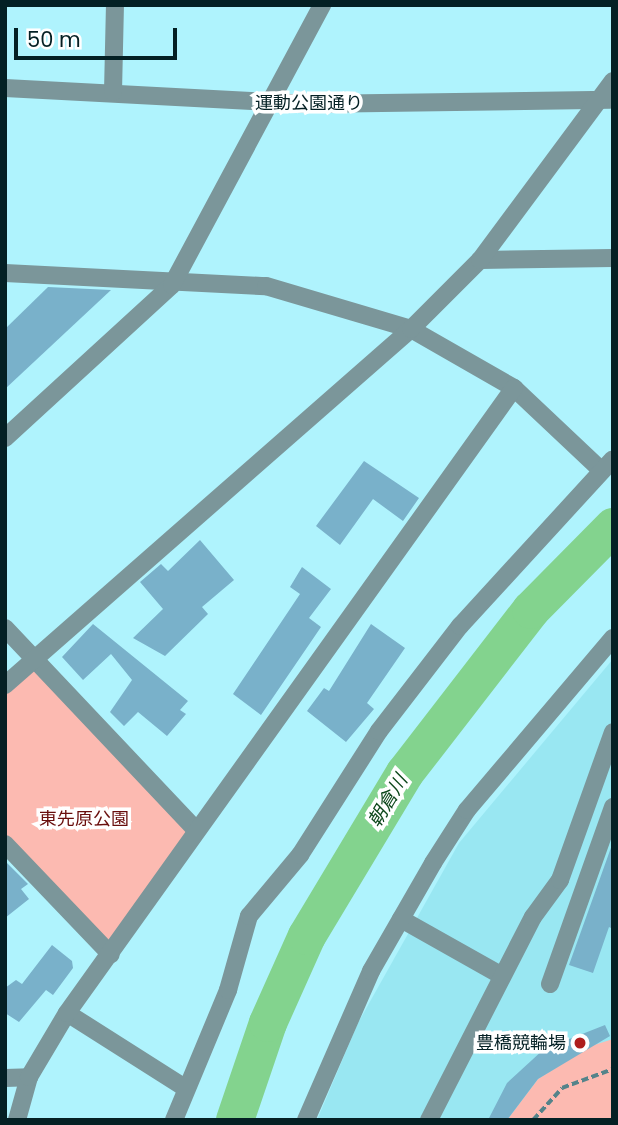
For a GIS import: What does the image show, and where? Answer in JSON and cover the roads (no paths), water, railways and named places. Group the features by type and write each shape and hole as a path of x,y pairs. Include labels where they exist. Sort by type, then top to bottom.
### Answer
{"street":[{"path":"113,92 115,5"},
{"path":"5,438 172,285 321,5"},
{"path":"5,685 33,657 411,329 480,260 608,100 613,81"},
{"name":"運動公園通り","path":"5,88 271,103 608,100"},
{"path":"480,260 613,258"},
{"path":"5,273 172,285 267,286 411,329 514,388 606,464 460,626 379,731 300,855 249,916 228,990 185,1088 174,1120"},
{"path":"17,1120 29,1077 67,1013 514,388"},
{"path":"5,628 197,831"},
{"path":"306,1120 371,971 467,810 613,638"},
{"path":"429,1120 502,976 560,880 613,732"},
{"path":"550,984 613,807"},
{"path":"5,844 111,955"},
{"path":"401,919 502,976"},
{"path":"67,1013 185,1088"},
{"path":"5,1077 29,1077"}],"waterway":[{"name":"朝倉川","path":"235,1120 268,1023 307,936 405,773 531,610 613,527"}],"place":[{"name":"豊橋競輪場","path":"580,1043"}],"park label":[{"name":"東先原公園","path":"84,819"}]}
